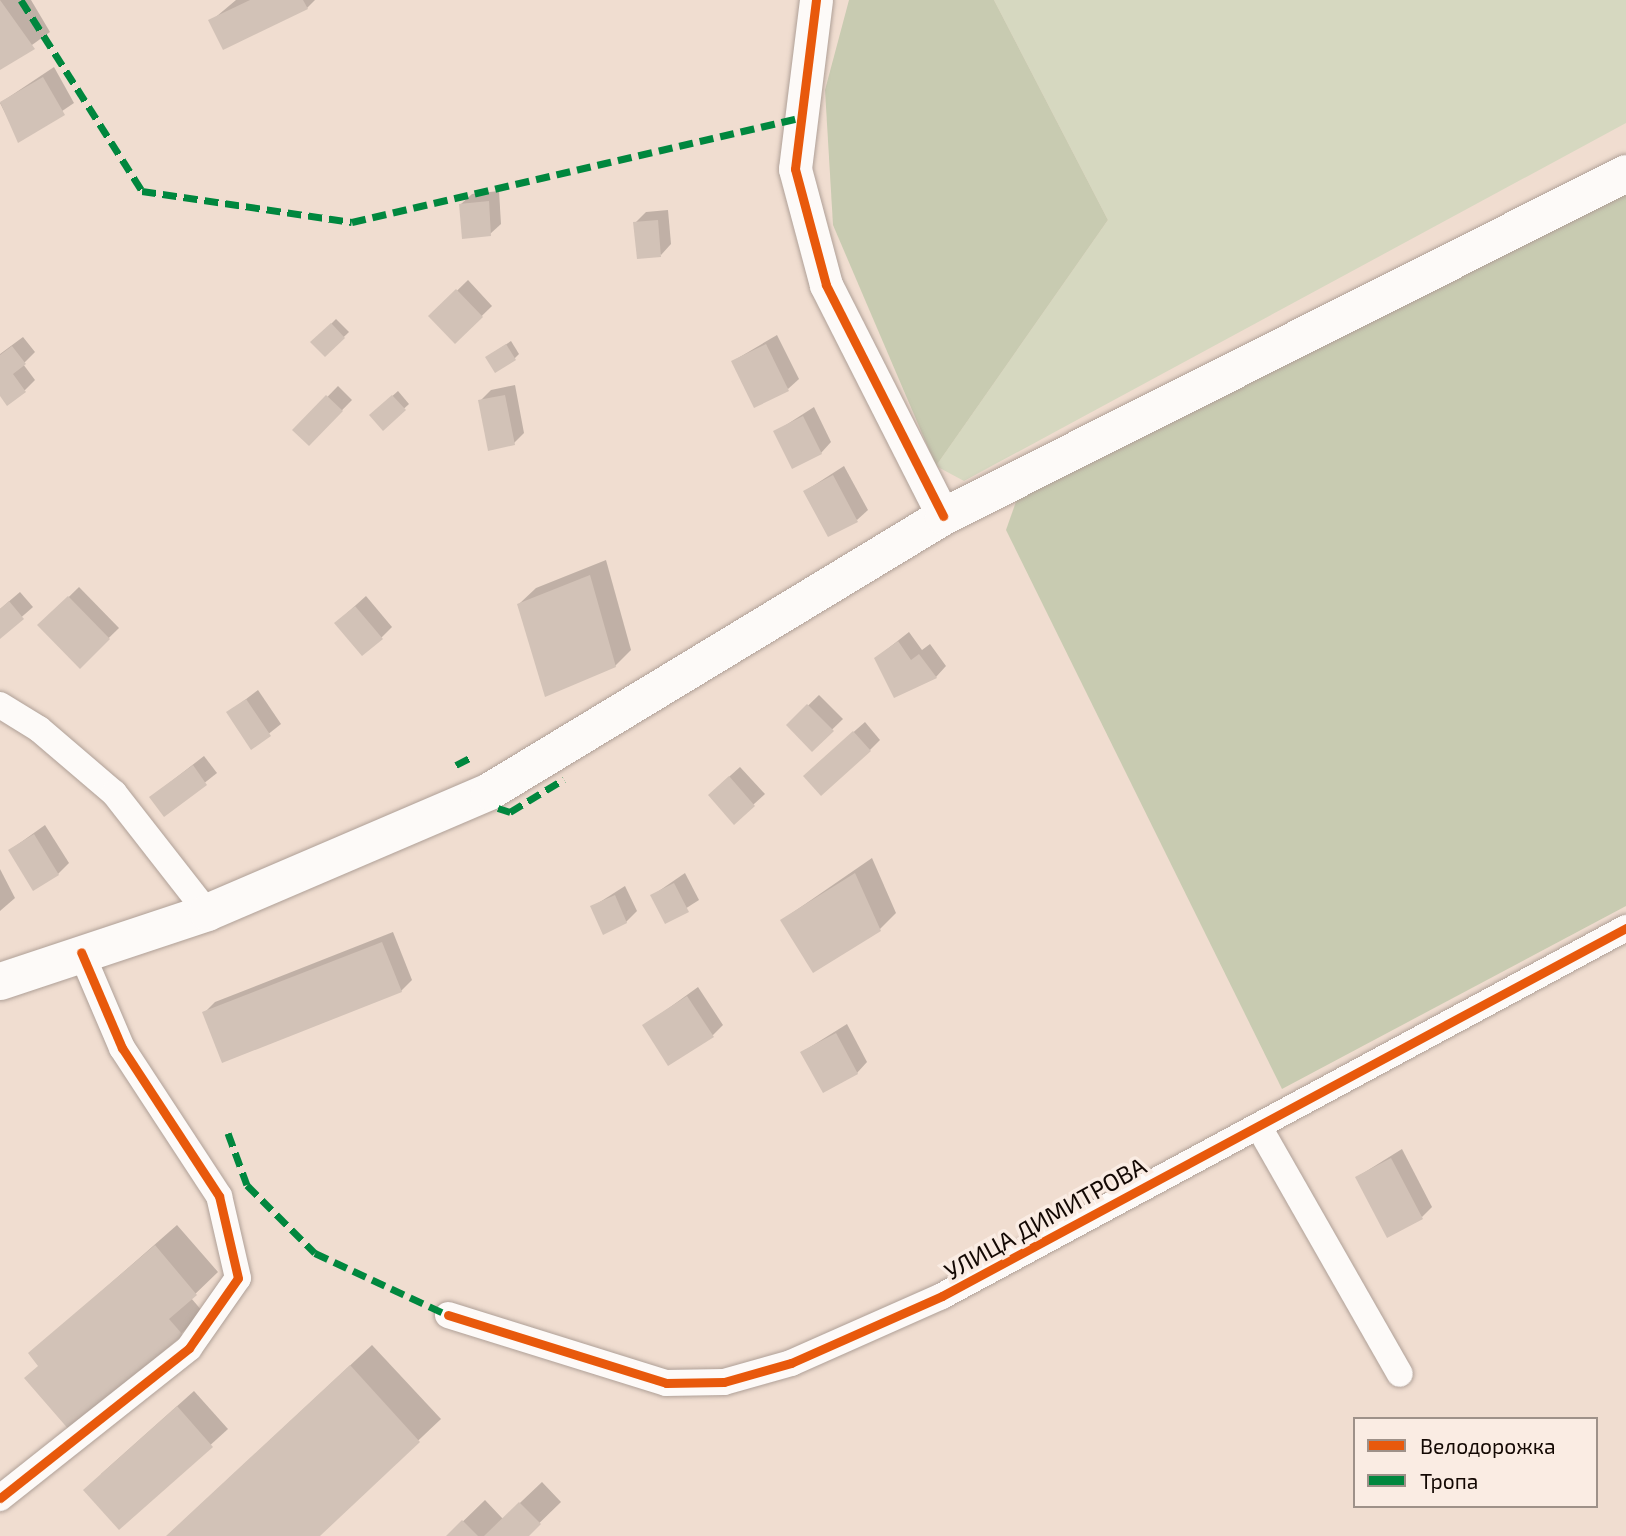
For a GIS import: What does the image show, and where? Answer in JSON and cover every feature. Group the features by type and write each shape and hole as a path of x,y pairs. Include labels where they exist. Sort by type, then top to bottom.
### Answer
{"main road":[{"path":"0,981 206,912 489,791 943,516 1626,173"}],"street":[{"path":"816,0 795,169 826,285 943,516"},
{"path":"0,705 39,729 114,793 206,912"},
{"name":"УЛИЦА ДИМИТРОВА","path":"448,1315 666,1383 724,1382 791,1363 942,1296 1626,928"},
{"path":"0,1498 189,1348 238,1278 219,1196 122,1048 81,952"},
{"path":"1259,1127 1400,1374"}],"green space":[{"path":"849,0 994,0 1108,220 936,466 833,225 825,90"},
{"path":"994,0 1626,0 1626,123 964,481 936,466 1108,220"},
{"path":"1626,184 1626,906 1282,1089 1006,530 1024,479"}],"building":[{"path":"0,0 35,49 0,70"},
{"path":"250,0 303,0 308,9 223,50 208,20"},
{"path":"43,77 65,115 18,143 0,102"},
{"path":"489,201 491,236 462,239 459,204"},
{"path":"658,220 661,257 637,259 633,222"},
{"path":"456,289 483,317 455,344 428,316"},
{"path":"331,323 345,338 325,357 310,342"},
{"path":"506,344 516,360 495,373 485,357"},
{"path":"766,344 789,391 754,408 731,361"},
{"path":"12,346 26,364 13,374 26,392 7,406 0,396 0,355"},
{"path":"326,395 343,411 309,446 292,430"},
{"path":"392,395 406,410 383,431 369,415"},
{"path":"505,395 515,445 488,451 478,400"},
{"path":"803,416 822,454 792,469 773,431"},
{"path":"833,475 858,522 828,537 803,491"},
{"path":"590,575 616,667 545,697 517,604"},
{"path":"68,596 110,639 80,669 37,625"},
{"path":"9,601 24,619 0,639 0,609"},
{"path":"355,606 383,639 362,656 334,623"},
{"path":"898,641 911,660 919,654 937,678 894,698 874,658"},
{"path":"246,699 271,736 251,750 226,712"},
{"path":"807,704 834,731 812,752 786,725"},
{"path":"853,731 871,751 821,796 803,776"},
{"path":"193,765 207,785 164,817 149,797"},
{"path":"729,776 755,806 734,825 708,795"},
{"path":"34,834 59,875 33,891 8,850"},
{"path":"855,873 881,931 813,973 780,920"},
{"path":"674,883 689,912 665,924 650,895"},
{"path":"615,895 627,923 603,935 590,906"},
{"path":"382,942 402,992 222,1063 202,1012"},
{"path":"687,996 714,1037 668,1066 642,1025"},
{"path":"836,1033 858,1074 823,1093 800,1052"},
{"path":"1391,1158 1423,1219 1387,1238 1355,1177"},
{"path":"155,1245 197,1295 169,1319 183,1335 70,1431 24,1378 38,1366 28,1353"},
{"path":"350,1365 420,1442 320,1536 166,1536"},
{"path":"177,1406 213,1447 119,1530 83,1490"},
{"path":"519,1502 541,1524 529,1536 484,1536"},
{"path":"462,1520 478,1536 446,1536"}],"marked path":[{"path":"21,0 142,191 352,222 800,118"},
{"path":"456,765 474,756"},
{"path":"498,808 510,812 564,779"},
{"path":"228,1133 247,1185 315,1253 448,1315"}],"cycle path":[{"path":"816,0 795,169 826,285 943,516"},
{"path":"448,1315 666,1383 724,1382 791,1363 942,1296 1626,928"},
{"path":"0,1498 189,1348 238,1278 219,1196 122,1048 81,952"}]}
